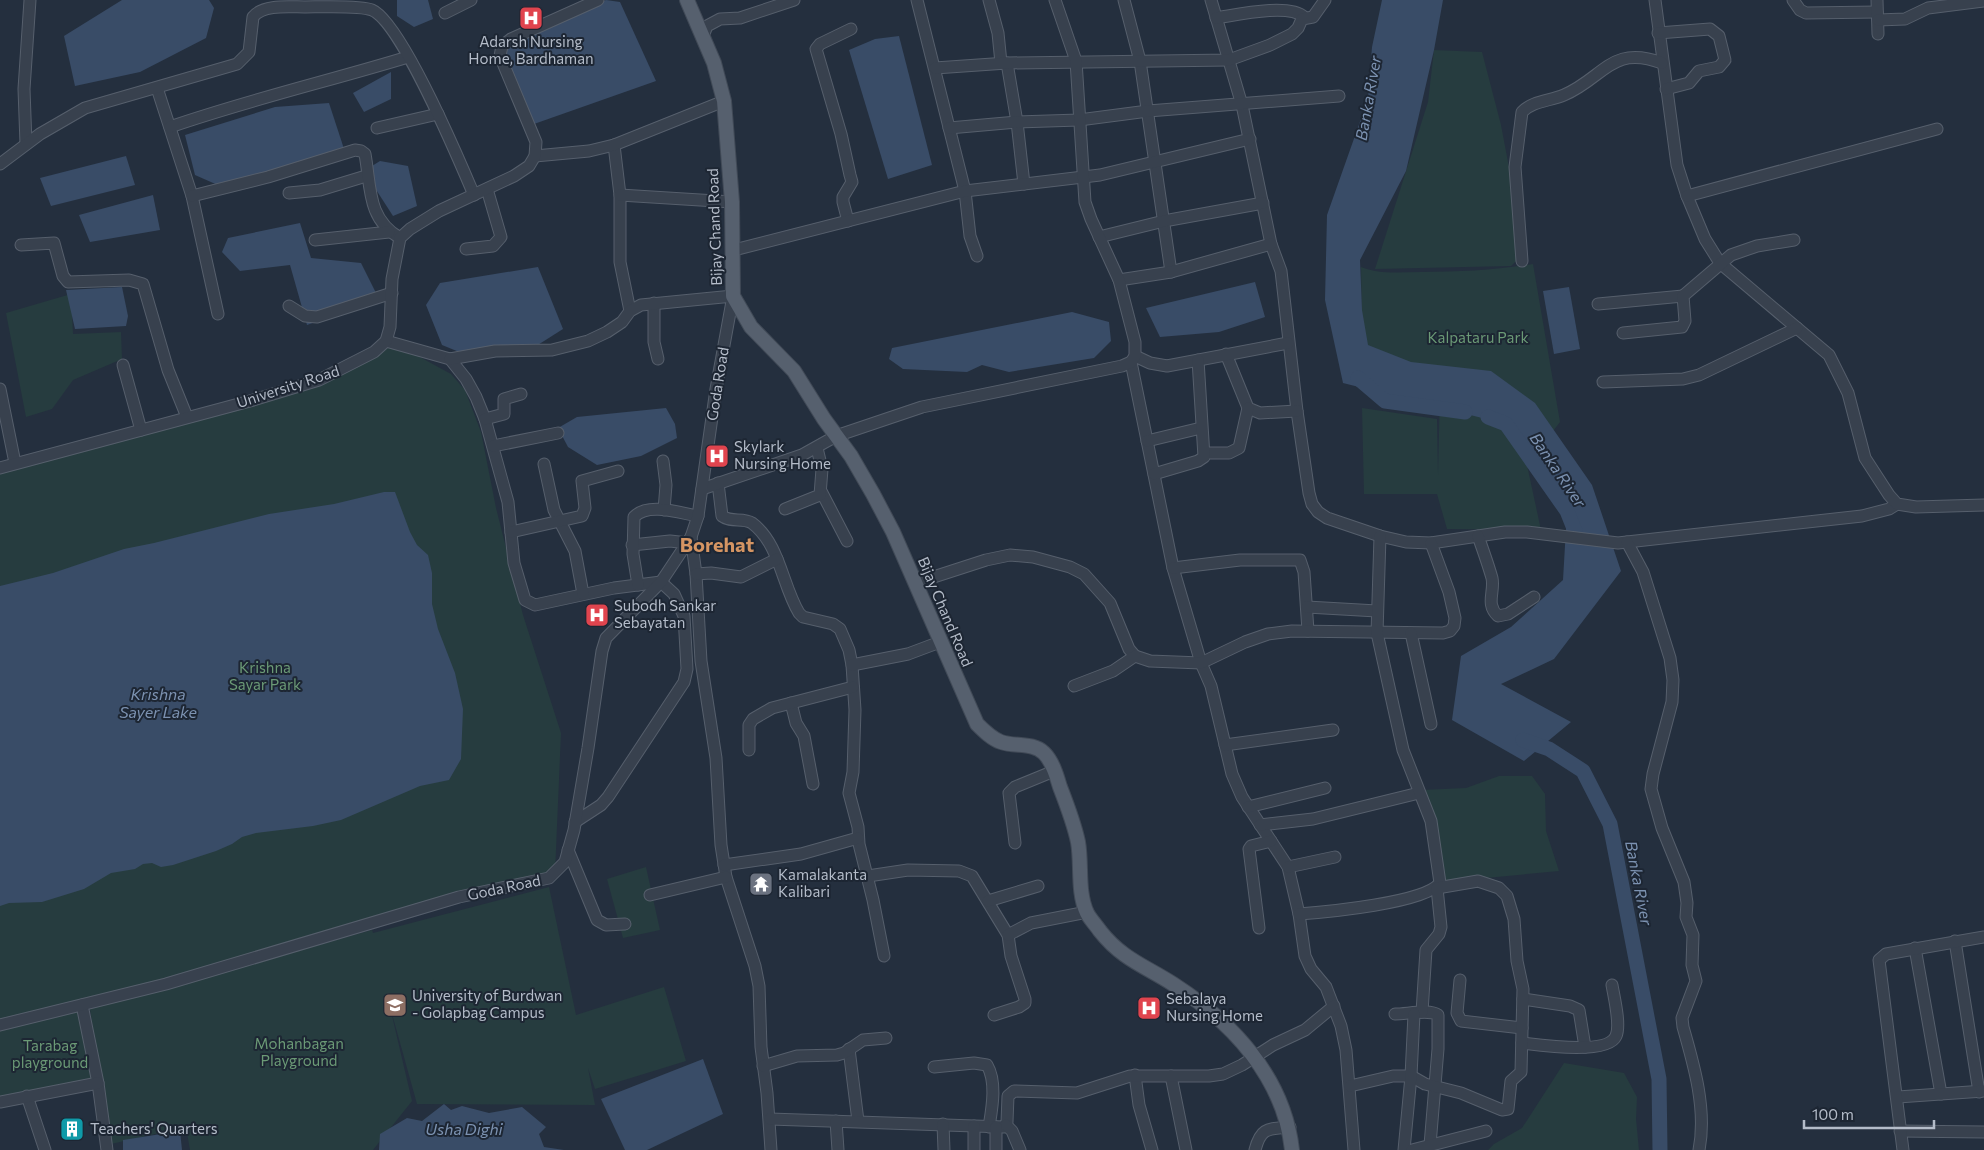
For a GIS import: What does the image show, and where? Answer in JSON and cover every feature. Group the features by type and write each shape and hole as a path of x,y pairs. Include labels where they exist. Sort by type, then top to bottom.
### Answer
{"main road":[{"name":"Bijay Chand Road","path":"687,0 714,63 724,101 732,202 733,296 751,328 794,372 851,456 873,494 915,583 977,724 1001,742 1034,747 1045,754 1054,771 1078,840 1083,898 1087,912 1115,948 1127,958 1205,1005 1228,1026 1254,1056 1278,1096 1290,1127 1292,1150"}],"street":[{"path":"26,144 24,89 30,0"},
{"path":"445,14 471,0"},
{"path":"598,0 511,39 502,46 500,56 536,142 535,156 529,166 487,189 439,211 410,229 400,238 395,253 390,327 386,341 450,359 495,351 552,350 588,340 607,332 622,322 630,311 640,305 733,296"},
{"path":"703,36 707,26 720,19 740,18 794,0"},
{"path":"917,0 965,191 970,236 977,256"},
{"path":"989,0 1018,122 1024,184"},
{"path":"1055,0 1076,61 1085,202 1118,280 1135,342 1133,359 1173,568 1201,663 1211,686 1232,774 1248,807 1288,867 1299,914 1305,956 1311,969 1326,987 1343,1034 1350,1086 1354,1150"},
{"path":"1124,0 1140,61 1171,272"},
{"path":"1211,0 1242,105 1271,244 1281,271 1296,411 1312,504 1318,512 1327,518 1380,536 1406,542 1431,543 1520,532 1622,542 1862,516 1889,509 1897,504"},
{"path":"1216,18 1286,11 1300,13 1304,17 1313,17 1325,0"},
{"path":"1655,0 1677,165 1687,196 1706,239 1720,263 1828,355 1848,393 1864,458 1897,504 1916,508 1984,506"},
{"path":"1793,0 1800,10 1806,13 1905,19 1928,8 1984,1"},
{"path":"1877,0 1878,34"},
{"path":"0,164 40,134 85,108 105,100 157,88 231,66 243,60 249,52 253,17 260,12 289,7 334,4 371,9 383,17 392,29 452,141 474,195"},
{"path":"934,68 1004,63 1076,61 1229,60 1270,45 1292,34 1304,17"},
{"path":"1658,33 1710,28 1720,36 1725,60 1722,65 1696,73 1689,84 1666,89"},
{"path":"848,221 843,197 852,182 842,134 816,50 820,44 851,29"},
{"path":"170,127 222,110 408,57"},
{"path":"1522,261 1515,167 1522,112 1532,105 1566,94 1613,63 1631,57 1646,57 1662,63"},
{"path":"157,88 192,196 218,314"},
{"path":"949,128 1018,122 1079,120 1148,111 1339,96"},
{"path":"535,156 589,151 614,145 724,101"},
{"path":"376,128 438,114"},
{"path":"1687,196 1937,129"},
{"path":"734,250 965,191 1084,177 1156,163 1250,139"},
{"path":"614,145 620,195 620,262 630,311"},
{"path":"192,196 268,177 355,150 362,151 365,154 366,176 376,214 389,232 400,238"},
{"path":"289,193 320,190 366,176"},
{"path":"466,250 492,246 501,237 487,189"},
{"path":"620,195 732,202"},
{"path":"1099,237 1164,221 1263,203"},
{"path":"315,240 389,232"},
{"path":"1598,304 1683,296 1720,263 1742,250 1794,240"},
{"path":"21,245 54,243 63,276 68,282 129,280 143,284 165,362 187,417"},
{"path":"1118,280 1171,272 1271,244"},
{"path":"289,306 305,316 317,317 392,293"},
{"name":"Goda Road","path":"0,1025 166,984 459,897 549,878 565,862 575,822 602,651 606,638 661,582 689,540 698,516 716,389 733,296"},
{"path":"1623,333 1682,327 1685,322 1683,296"},
{"path":"654,303 654,342 658,359"},
{"path":"1603,382 1683,379 1699,375 1796,328"},
{"name":"University Road","path":"0,468 250,401 318,380 374,352 386,341"},
{"path":"702,489 817,448 836,436 922,407 1113,368 1133,359 1167,366 1288,343"},
{"path":"1205,453 1229,453 1239,448 1248,408 1226,354"},
{"path":"450,359 466,379 485,419 508,502 514,564 525,600 535,605 583,594 661,582 674,594 684,616 687,670 684,682 608,797 597,809 575,822"},
{"path":"1154,474 1202,460 1205,453 1198,360"},
{"path":"123,365 141,430"},
{"path":"0,389 15,463"},
{"path":"485,419 504,414 504,399 521,394"},
{"path":"1248,408 1260,413 1296,411"},
{"path":"1147,440 1202,428"},
{"path":"493,446 558,433"},
{"path":"817,448 822,470 822,490 847,541"},
{"path":"663,461 666,484 664,510"},
{"path":"544,464 554,510 560,523 572,540 583,594"},
{"path":"511,532 578,518 584,513 582,481 618,471"},
{"path":"718,483 722,516 728,519 748,521 753,524 777,559 799,613 808,618 826,621 840,629 845,638 852,665 853,687 854,757 849,787 858,827 858,838 868,876 884,956"},
{"path":"785,509 816,498 822,490"},
{"path":"638,585 632,545 633,522 637,513 664,510 698,516"},
{"path":"1380,536 1377,633 1403,750 1431,821 1441,876 1437,888 1441,927 1440,934 1426,950 1404,1150"},
{"path":"1478,536 1492,580 1490,599 1494,612 1502,616 1534,597"},
{"path":"632,545 689,540 696,574 701,661 716,758 725,871 755,966 760,1004 763,1066 770,1119 771,1150"},
{"path":"1622,542 1643,572 1670,658 1673,680 1672,702 1653,774 1652,789 1662,828 1684,882 1687,903 1686,917 1693,935 1692,965 1696,981 1682,1018 1697,1085 1702,1118 1700,1150"},
{"path":"915,583 986,560 1010,555 1032,557 1070,567 1084,574 1110,603 1129,648 1135,656 1150,661 1201,663 1245,642 1268,634 1308,631 1443,633 1450,631 1454,626 1455,618 1449,592 1431,543"},
{"path":"696,574 711,573 741,577 777,559"},
{"path":"1173,568 1217,562 1294,559 1303,565 1308,631"},
{"path":"1307,607 1377,611"},
{"path":"1411,633 1431,724"},
{"path":"852,665 908,654 940,642"},
{"path":"1074,686 1113,671 1135,656"},
{"path":"748,750 747,733 753,719 772,708 853,687"},
{"path":"791,703 796,723 804,736 813,784"},
{"path":"1226,746 1332,730"},
{"path":"1015,844 1009,793 1015,787 1054,771"},
{"path":"1248,807 1324,788"},
{"path":"1260,825 1313,819 1419,793"},
{"path":"650,895 725,871 801,854 858,838"},
{"path":"1259,928 1249,849 1251,846 1271,841"},
{"path":"568,850 597,920 606,925 625,924"},
{"path":"1288,867 1335,857"},
{"path":"868,876 908,870 959,871 972,876 1008,935 1011,956 1025,1003 1019,1007 994,1015"},
{"path":"1299,914 1355,908 1430,892 1437,888 1478,881 1499,888 1507,896 1514,919 1523,999 1522,1043 1521,1072 1510,1081 1508,1109 1502,1110 1461,1093 1433,1087 1411,1076 1393,1076 1350,1086"},
{"path":"988,901 1038,886"},
{"path":"1008,935 1031,923 1087,912"},
{"path":"1904,1150 1879,960 1886,954 1984,937"},
{"path":"1898,1097 1982,1092 1955,941"},
{"path":"1915,948 1941,1094"},
{"path":"1460,980 1457,1014 1460,1021 1522,1028"},
{"path":"1522,1043 1585,1047 1605,1045 1612,1041 1616,1036 1612,985"},
{"path":"1523,999 1570,1006 1579,1010 1585,1047"},
{"path":"82,1005 98,1083 107,1150"},
{"path":"997,1126 1008,1096 1014,1091 1077,1093 1135,1075 1223,1074 1305,1030 1334,1006"},
{"path":"1396,1014 1433,1012 1438,1015 1430,1145"},
{"path":"763,1066 797,1056 825,1056 844,1053 863,1040 886,1038"},
{"path":"849,1049 858,1121"},
{"path":"934,1067 974,1063 987,1065 990,1070 992,1100 997,1126 996,1150"},
{"path":"1135,1075 1139,1105 1152,1150"},
{"path":"1171,1076 1186,1150"},
{"path":"0,1102 98,1083"},
{"path":"27,1096 45,1150"},
{"path":"770,1119 997,1126 1020,1150"},
{"path":"836,1121 838,1150"},
{"path":"943,1124 944,1150"},
{"path":"974,1126 974,1150"},
{"path":"1255,1150 1258,1138 1265,1131 1290,1127"},
{"path":"1412,1150 1486,1131"},
{"path":"1900,1131 1984,1132"}],"green space":[{"path":"1434,50 1482,52 1501,125 1525,252 1511,266 1375,269 1428,102"},
{"name":"Kalpataru Park","path":"1533,264 1560,422 1527,465 1541,530 1447,529 1437,494 1364,494 1362,408 1437,419 1438,475 1440,392 1370,359 1362,332 1361,267 1369,270 1399,273 1464,271"},
{"path":"71,294 73,334 121,332 122,359 73,380 52,409 26,417 6,313"},
{"name":"Krishna Sayar Park","path":"394,343 451,374 465,390 481,432 496,508 523,615 561,733 555,873 0,1025 0,468 237,405"},
{"path":"1499,776 1532,776 1545,794 1546,831 1559,871 1443,882 1422,790 1466,788"},
{"path":"646,867 660,930 623,938 607,879"},
{"name":"University of Burdwan - Golapbag Campus","path":"549,887 576,1015 664,987 686,1061 595,1089 588,1068 595,1105 417,1104 389,1003 412,1101 373,1150 190,1150 186,1127 111,1144 102,1084 0,1106 0,1026 87,1005 98,1061 90,1009 372,930 373,933"},
{"path":"1564,1063 1624,1073 1637,1097 1636,1119 1639,1150 1488,1150 1494,1144 1522,1128"}],"water":[{"path":"122,0 209,0 214,8 206,38 140,72 75,86 64,36"},
{"path":"397,0 428,0 433,19 414,27 397,16"},
{"path":"606,0 620,2 656,81 534,124 504,53 512,42"},
{"path":"1382,0 1443,0 1434,50 1406,171 1360,260 1362,310 1368,345 1411,362 1491,371 1535,403 1592,485 1621,571 1554,659 1501,684 1571,722 1524,761 1452,720 1461,656 1511,627 1563,580 1567,511 1506,424 1343,383 1325,300 1327,215 1368,99 1372,47"},
{"path":"899,36 932,165 888,179 849,50 875,39"},
{"path":"391,72 391,99 364,112 353,93"},
{"path":"329,103 345,152 220,186 195,175 185,135 275,107"},
{"path":"126,156 135,185 51,206 40,178"},
{"path":"380,161 408,166 417,206 393,216 364,171"},
{"path":"153,195 160,230 90,242 79,215"},
{"path":"300,223 311,258 361,263 379,299 307,325 290,265 240,271 222,252 228,238"},
{"path":"538,267 563,329 533,348 469,356 442,345 426,305 440,283"},
{"path":"1255,282 1265,317 1219,332 1160,337 1146,308"},
{"path":"122,287 128,316 126,326 75,329 66,290"},
{"path":"1569,287 1580,349 1554,354 1543,291"},
{"path":"1072,312 1109,322 1111,341 1094,358 1009,372 982,365 967,372 903,369 889,359 892,348"},
{"path":"666,408 675,424 677,438 641,456 597,465 568,447 558,428 577,417"},
{"name":"Krishna Sayer Lake","path":"384,492 395,492 410,532 417,545 428,555 432,573 432,604 438,629 455,673 463,709 461,759 449,780 420,786 341,820 313,826 256,833 242,837 216,851 173,865 161,867 152,863 143,864 135,869 111,873 84,889 42,902 9,903 0,906 0,586 53,573 124,549 269,514 334,504"},
{"path":"703,1059 723,1114 647,1150 625,1150 601,1099"},
{"name":"Usha Dighi","path":"444,1104 451,1110 462,1106 489,1113 522,1107 546,1127 539,1134 544,1147 564,1150 379,1150 380,1134 407,1118 422,1121"},
{"path":"180,1131 182,1150 123,1150 123,1140"}],"waterway":[{"name":"Banka River","path":"1358,378 1385,401 1465,412"},
{"name":"Banka River","path":"1488,417 1506,424 1567,511 1575,531"},
{"name":"Banka River","path":"1523,740 1549,749 1583,771 1610,824 1659,1079 1660,1150"}],"place":[{"name":"Adarsh Nursing Home, Bardhaman","path":"531,18"},
{"name":"Skylark Nursing Home","path":"717,456"},
{"name":"Subodh Sankar Sebayatan","path":"597,615"},
{"name":"Kamalakanta Kalibari","path":"761,884"},
{"name":"University of Burdwan - Golapbag Campus","path":"395,1005"},
{"name":"Sebalaya Nursing Home","path":"1149,1008"},
{"name":"Teachers' Quarters","path":"72,1129"}],"district":[{"name":"Borehat","path":"717,545"}],"park label":[{"name":"Mohanbagan Playground","path":"299,1052"},
{"name":"Tarabag playground","path":"50,1054"}]}
